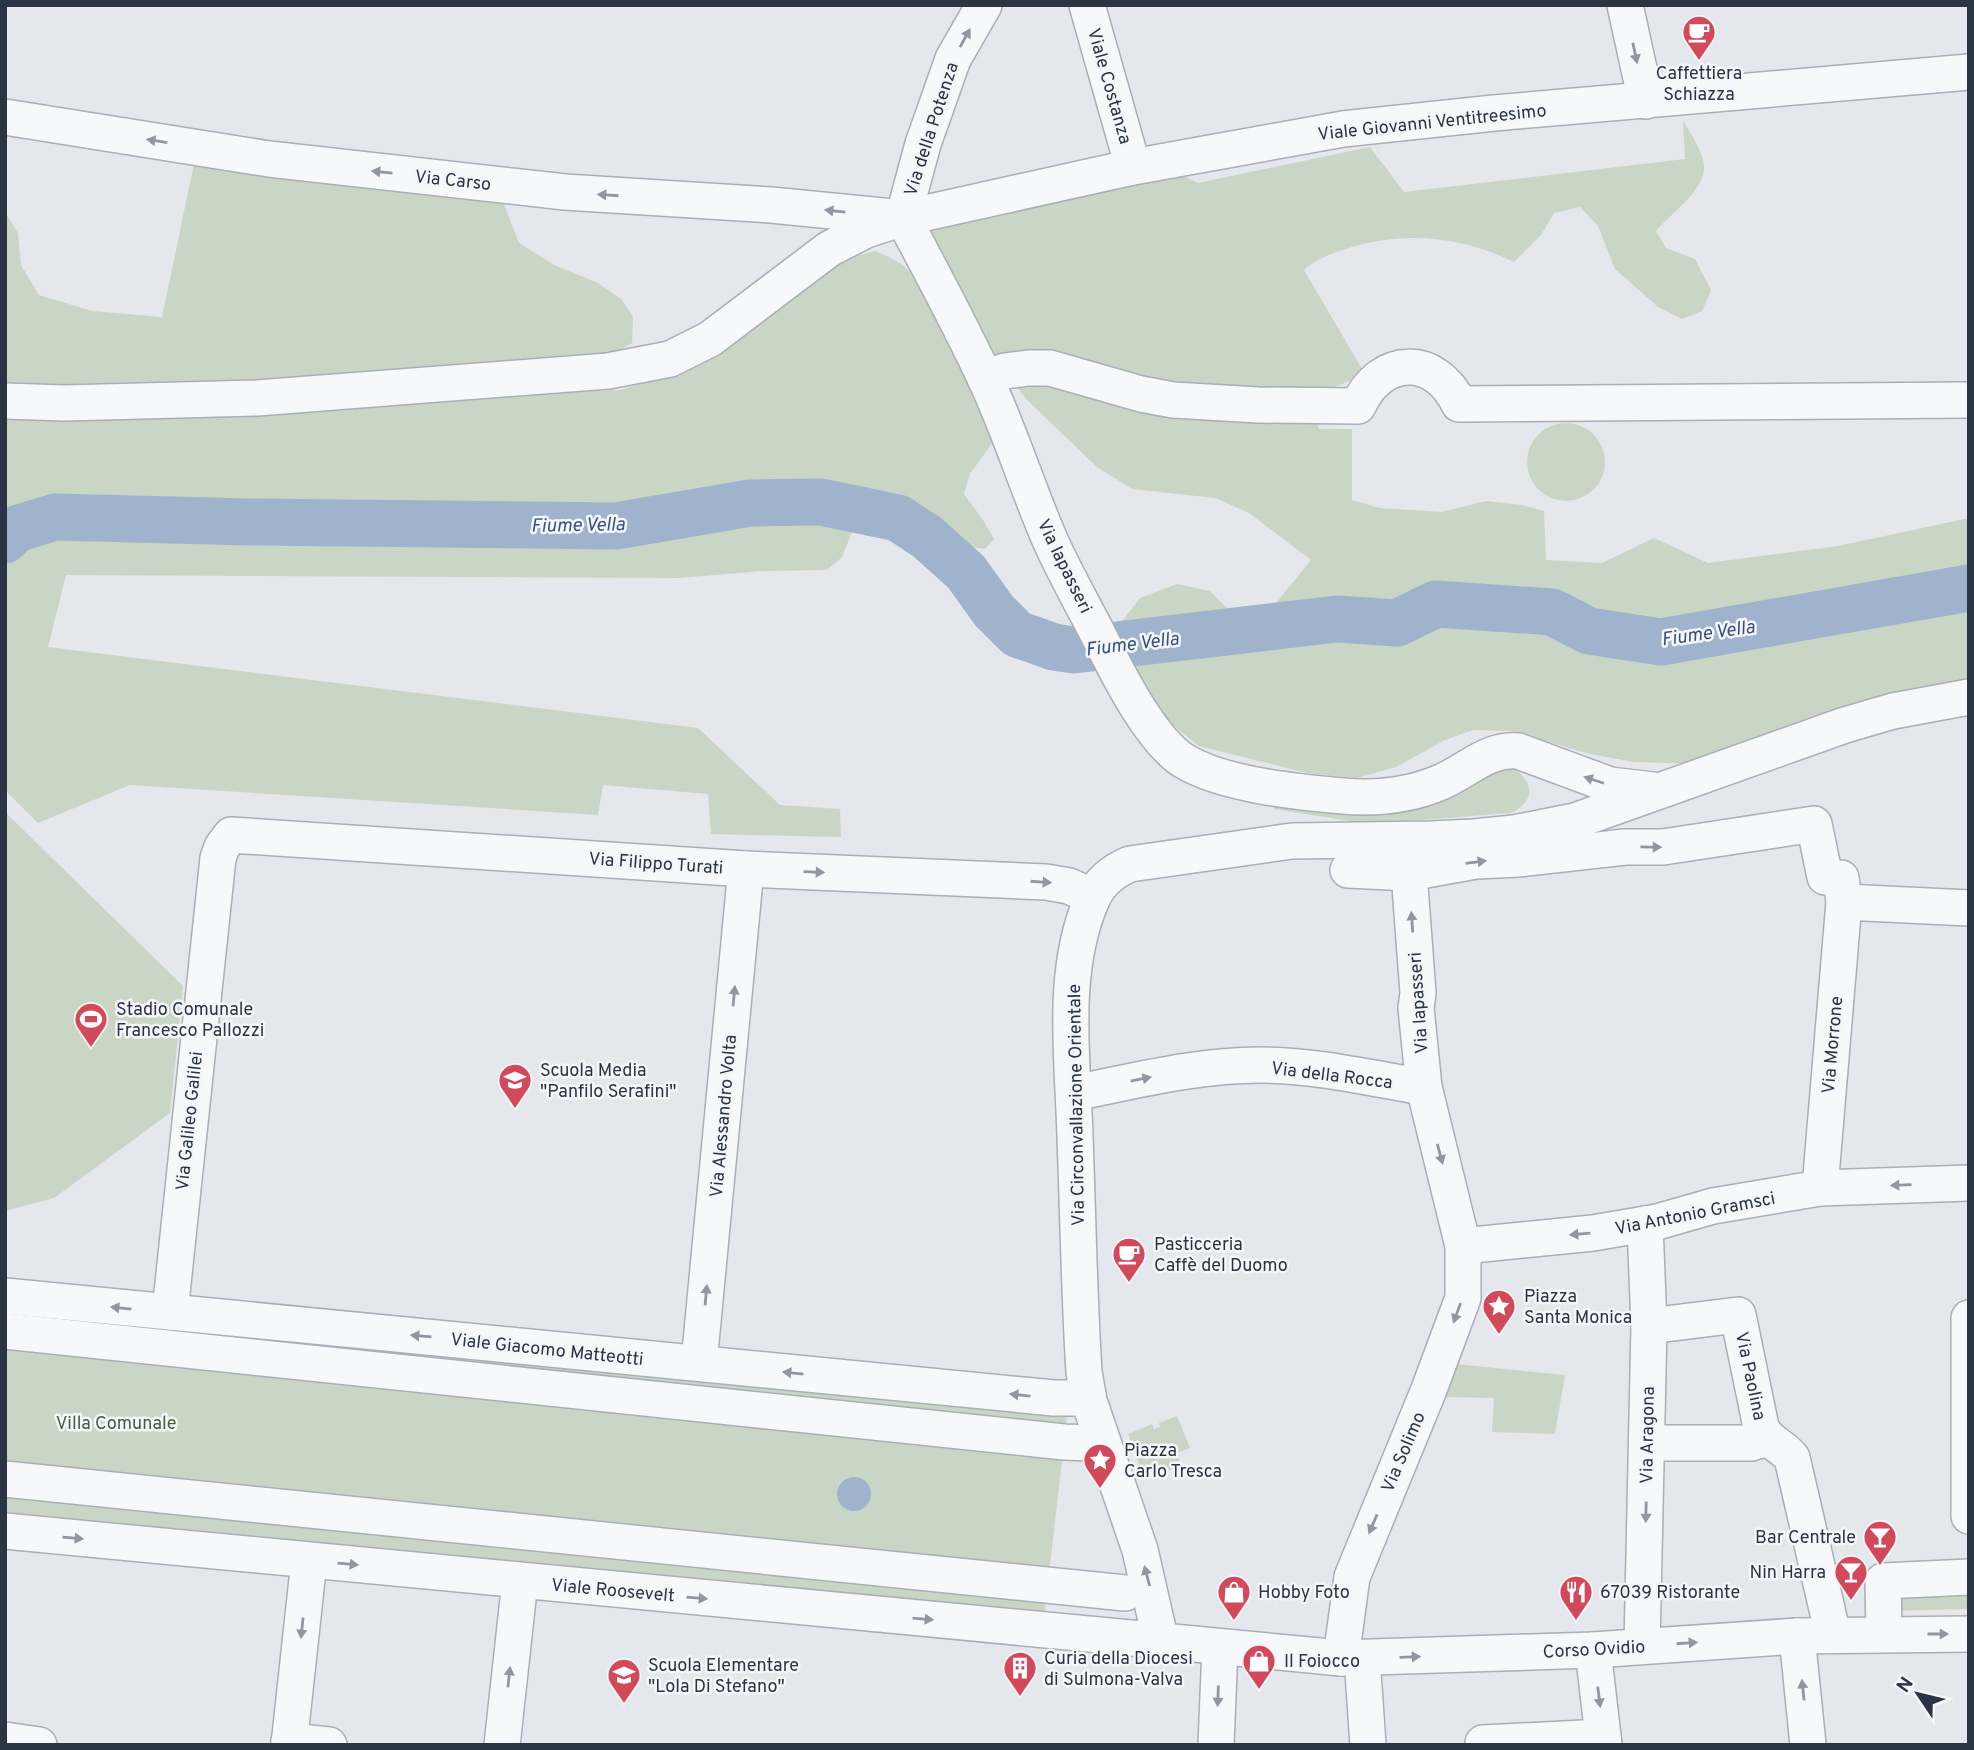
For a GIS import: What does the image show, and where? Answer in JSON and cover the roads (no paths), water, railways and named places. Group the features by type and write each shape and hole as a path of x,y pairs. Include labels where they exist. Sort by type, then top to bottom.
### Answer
{"street":[{"name":"Via della Potenza","path":"903,218 923,144 953,59 984,5"},
{"name":"Viale Costanza","path":"1087,5 1133,167"},
{"path":"1625,5 1646,101"},
{"name":"Viale Giovanni Ventitreesimo","path":"903,218 1133,167 1343,129 1480,114 1969,72"},
{"name":"Via Carso","path":"5,117 269,159 565,192 771,205 903,218"},
{"name":"Via Iapasseri","path":"903,218 985,378 1052,544 1117,671 1152,727 1182,760 1205,772 1245,782 1282,789 1375,798 1409,794 1443,781 1503,750 1518,751 1609,785 1660,790"},
{"path":"5,401 64,403 257,398 608,371 670,359 710,339 829,249 866,230 903,218"},
{"path":"985,378 1005,371 1050,368 1141,394 1173,400 1258,405 1358,406 1373,380 1386,372 1412,367 1430,371 1443,379 1453,390 1459,404 1969,400"},
{"path":"1348,870 1409,873 1476,861 1519,859 1579,836 1660,790 1845,724 1893,711 1969,697"},
{"path":"1531,756 1558,788 1579,836"},
{"name":"Via Morrone","path":"1579,836 1625,847 1663,847 1814,824 1834,890 1820,1188"},
{"name":"Via Circonvallazione Orientale","path":"1088,1395 1083,1372 1080,1314 1071,1016 1073,977 1079,943 1093,897 1103,881 1114,871 1130,864 1292,841 1431,839 1501,834 1579,836"},
{"name":"Via Filippo Turati","path":"222,847 231,835 243,835 746,869 1046,882 1069,886 1093,897"},
{"name":"Via Galileo Galilei","path":"170,1312 209,934 218,858 222,847"},
{"name":"Via Alessandro Volta","path":"699,1363 746,869"},
{"name":"Via Iapasseri","path":"1409,873 1418,993 1416,1008 1424,1087 1464,1246"},
{"path":"1834,890 1969,908"},
{"name":"Via della Rocca","path":"1074,1093 1178,1072 1258,1065 1300,1067 1424,1087"},
{"name":"Via Antonio Gramsci","path":"1464,1246 1593,1233 1645,1224 1713,1206 1820,1188 1969,1183"},
{"name":"Via Aragona","path":"1642,1646 1649,1326 1645,1224"},
{"name":"Via Solimo","path":"1368,1745 1352,1658 1347,1603 1352,1577 1428,1392 1463,1298 1464,1246"},
{"name":"Viale Giacomo Matteotti","path":"5,1296 1055,1398 1088,1395"},
{"name":"Via Paolina","path":"1649,1326 1738,1314 1762,1427 1767,1438 1792,1458 1832,1635"},
{"path":"1969,1318 1969,1516"},
{"path":"5,1331 1092,1443"},
{"path":"1088,1395 1140,1550 1161,1642"},
{"path":"1647,1443 1751,1443 1767,1438"},
{"path":"5,1479 1125,1593"},
{"name":"Viale Roosevelt","path":"5,1531 1220,1647"},
{"path":"309,1560 289,1743 329,1745"},
{"path":"1884,1634 1883,1581 1969,1577"},
{"path":"502,1745 520,1581"},
{"name":"Corso Ovidio","path":"1220,1647 1352,1658 1593,1650 1797,1636 1969,1634"},
{"path":"1797,1636 1808,1745"},
{"path":"1216,1745 1220,1647"},
{"path":"1483,1745 1604,1741 1593,1650"},
{"path":"5,1740 39,1745"}],"water":[{"path":"854,1477 866,1482 871,1494 866,1506 854,1511 842,1506 837,1494 842,1482"}],"waterway":[{"name":"Fiume Vella","path":"5,540 16,529 55,517 616,526 750,503 821,502 898,518 927,537 966,572 994,611 1017,634 1054,647 1074,650 1337,619 1397,623 1436,604 1552,612 1589,631 1661,642 1969,588"}],"place":[{"name":"Caffettiera Schiazza","path":"1699,62"},
{"name":"Stadio Comunale Francesco Pallozzi","path":"91,1049"},
{"name":"Scuola Media \"Panfilo Serafini\"","path":"515,1110"},
{"name":"Pasticceria Caffè del Duomo","path":"1129,1284"},
{"name":"Piazza Santa Monica","path":"1499,1336"},
{"name":"Piazza Carlo Tresca","path":"1100,1490"},
{"name":"Bar Centrale","path":"1880,1567"},
{"name":"Nin Harra","path":"1851,1602"},
{"name":"Hobby Foto","path":"1234,1622"},
{"name":"67039 Ristorante","path":"1576,1622"},
{"name":"Il Foiocco","path":"1259,1691"},
{"name":"Curia della Diocesi di Sulmona-Valva","path":"1020,1698"},
{"name":"Scuola Elementare \"Lola Di Stefano\"","path":"624,1705"}],"park label":[{"name":"Villa Comunale","path":"116,1423"}]}
